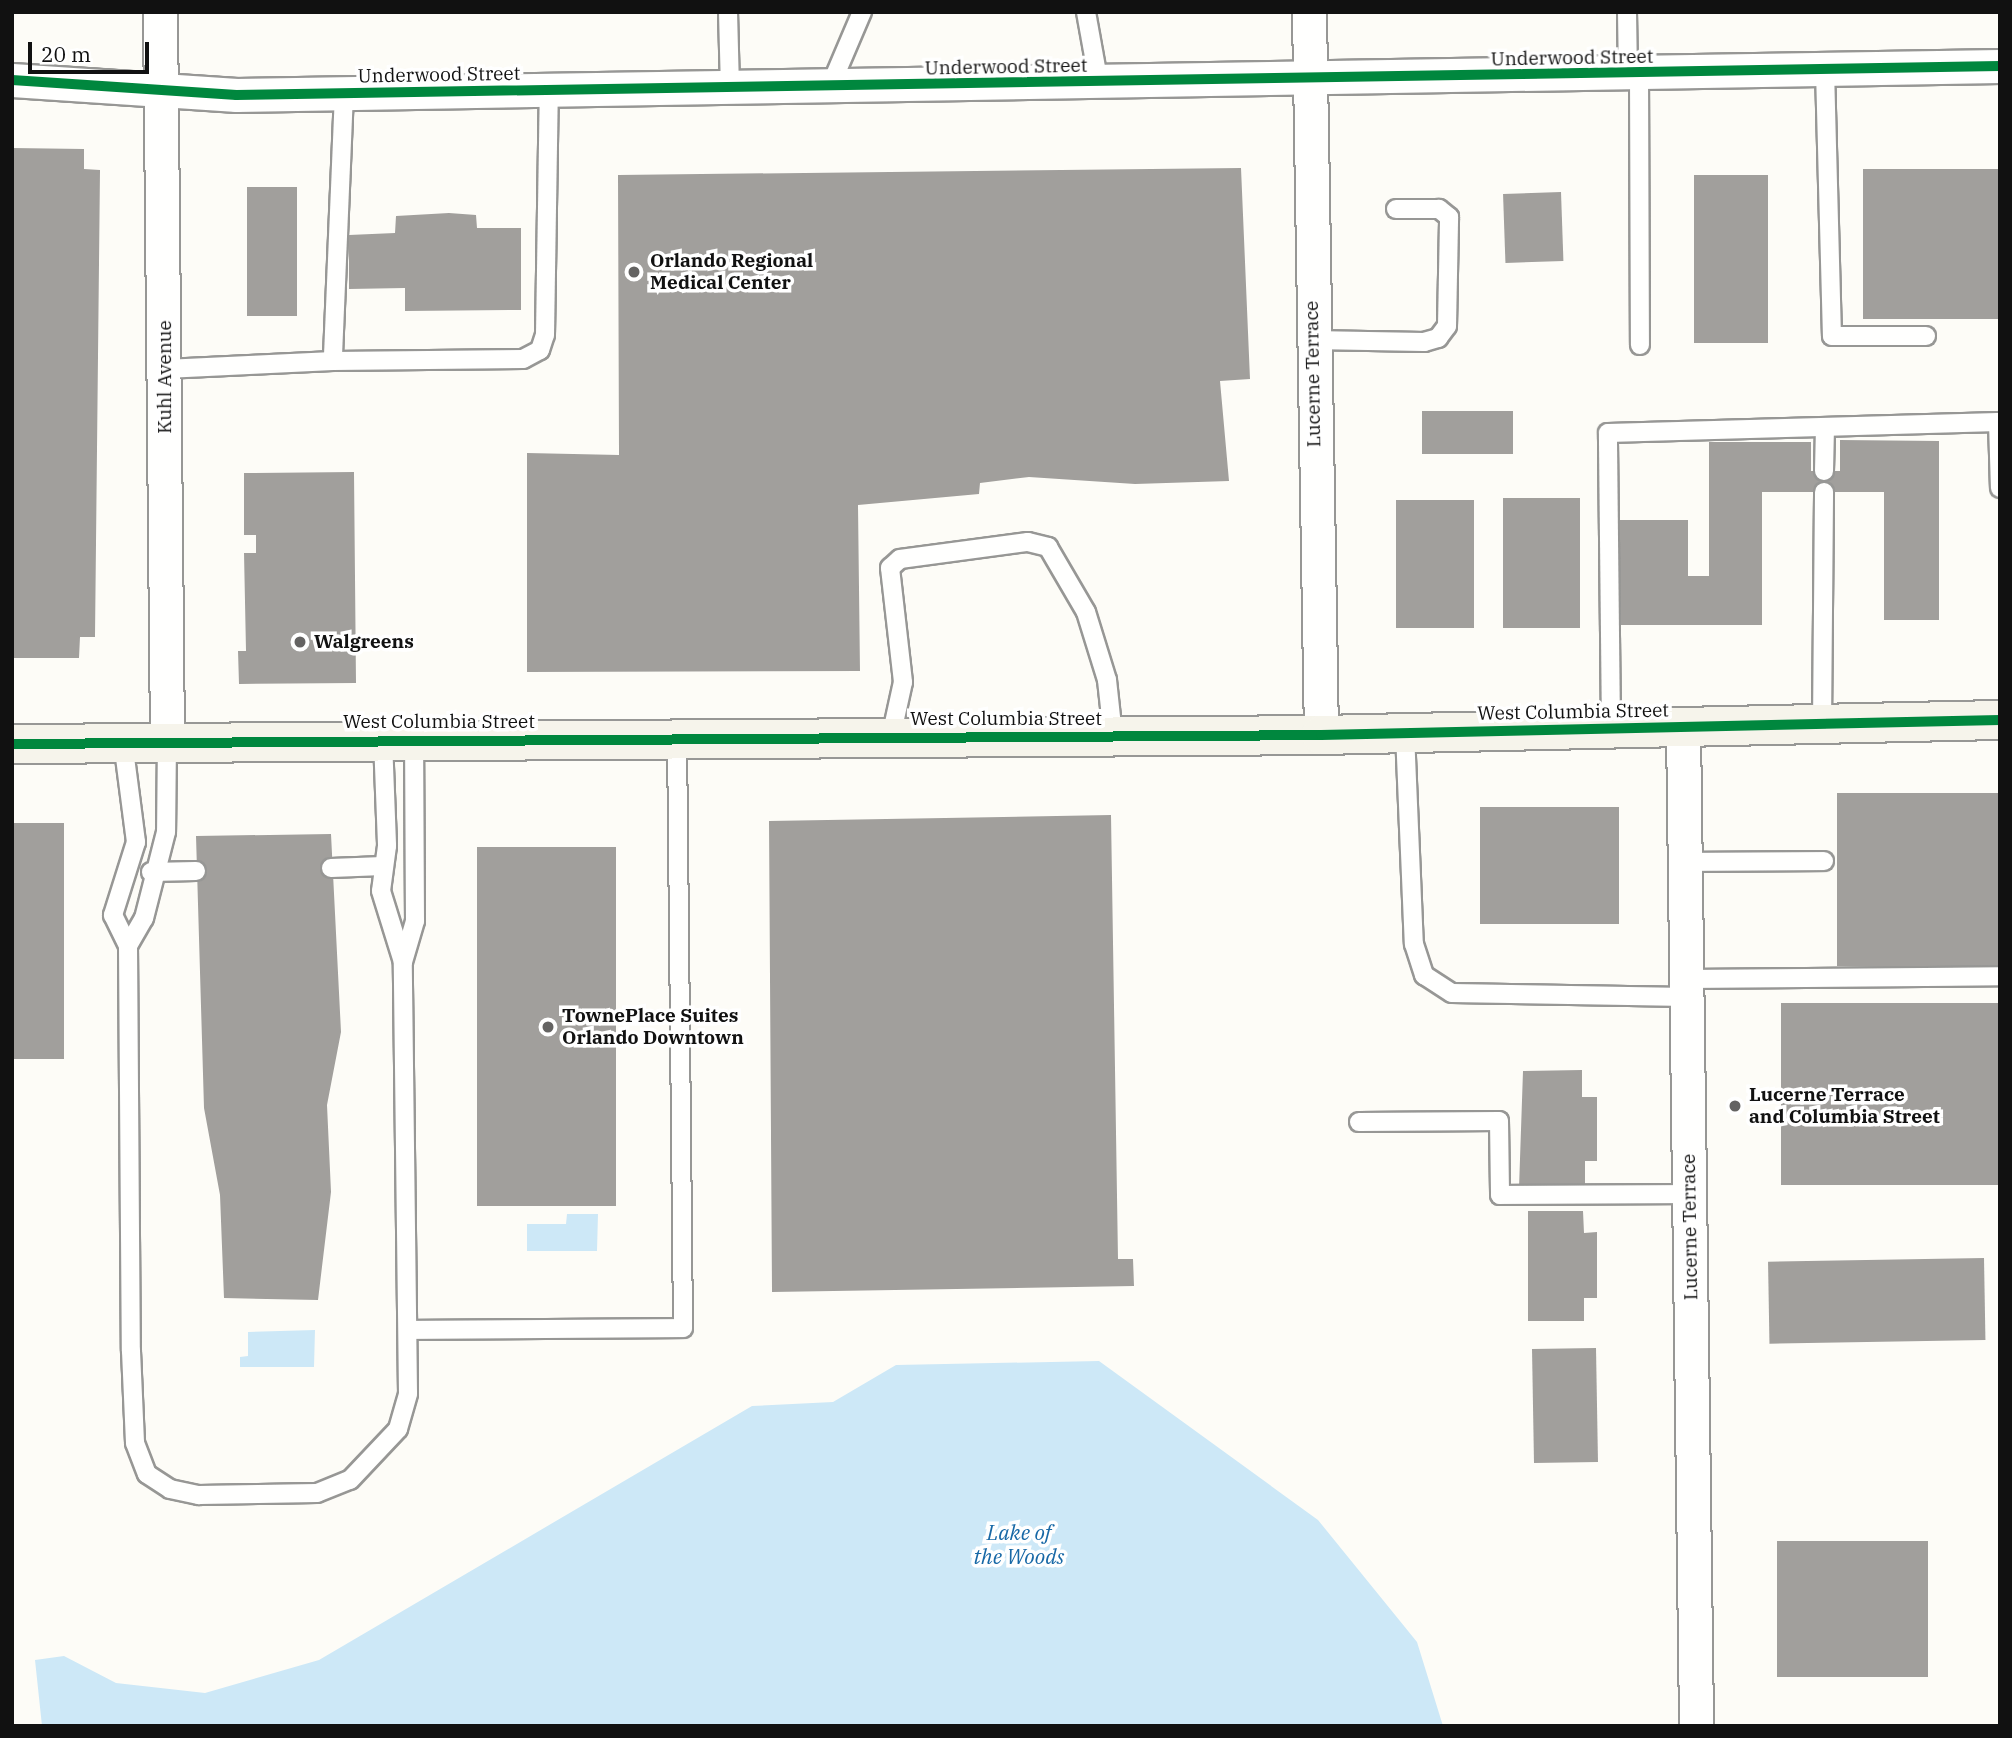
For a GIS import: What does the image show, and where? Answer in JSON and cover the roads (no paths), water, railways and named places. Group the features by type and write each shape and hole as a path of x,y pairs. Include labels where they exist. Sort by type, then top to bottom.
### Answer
{"street":[{"name":"Kuhl Avenue","path":"160,12 167,741"},
{"name":"Lucerne Terrace","path":"1309,12 1312,341 1321,735"},
{"name":"Underwood Street","path":"12,80 161,89 344,93 1310,81 2000,66"},
{"name":"West Columbia Street","path":"12,744 1321,735 2000,720"},
{"name":"Lucerne Terrace","path":"1683,728 1696,1726"}],"lane":[{"path":"728,12 730,88"},
{"path":"830,87 862,12"},
{"path":"1086,12 1099,84"},
{"path":"1627,12 1633,74 1640,345"},
{"path":"1825,71 1832,336 1926,336"},
{"path":"165,369 333,361 523,359 540,350 549,91"},
{"path":"333,361 344,93"},
{"path":"1312,341 1424,342 1438,338 1447,326 1449,217 1439,209 1396,209"},
{"path":"1611,729 1608,433 1998,422 2000,488"},
{"path":"1824,471 1825,427"},
{"path":"1822,725 1824,496"},
{"path":"891,737 903,682 890,568 900,559 1028,542 1048,547 1086,612 1107,680 1113,735"},
{"path":"1405,733 1414,944 1424,975 1452,993 1687,988 2000,976"},
{"path":"408,1330 683,1328 677,738"},
{"path":"123,742 136,842 113,915 128,946 131,1351 135,1443 147,1474 170,1489 199,1495 317,1493 350,1480 398,1429 408,1393 403,962 381,891 399,740"},
{"path":"399,740 415,921 403,962"},
{"path":"128,946 144,918 151,872 166,832 167,741"},
{"path":"1685,862 1824,861"},
{"path":"331,868 383,866"},
{"path":"151,872 196,871"},
{"path":"1359,1122 1499,1121 1500,1195 1690,1194"}],"water":[{"path":"567,1214 598,1214 597,1251 527,1251 527,1224 566,1224"},
{"path":"315,1330 314,1367 240,1367 240,1357 248,1356 248,1332"},
{"name":"Lake of the Woods","path":"1099,1361 1318,1520 1417,1642 1443,1726 42,1726 35,1660 64,1656 116,1683 205,1693 319,1660 752,1406 833,1402 896,1365"}],"place":[{"name":"Orlando Regional Medical Center","path":"634,272"},
{"name":"Walgreens","path":"300,642"},
{"name":"TownePlace Suites Orlando Downtown","path":"548,1027"},
{"name":"Lucerne Terrace and Columbia Street","path":"1735,1106"}]}
